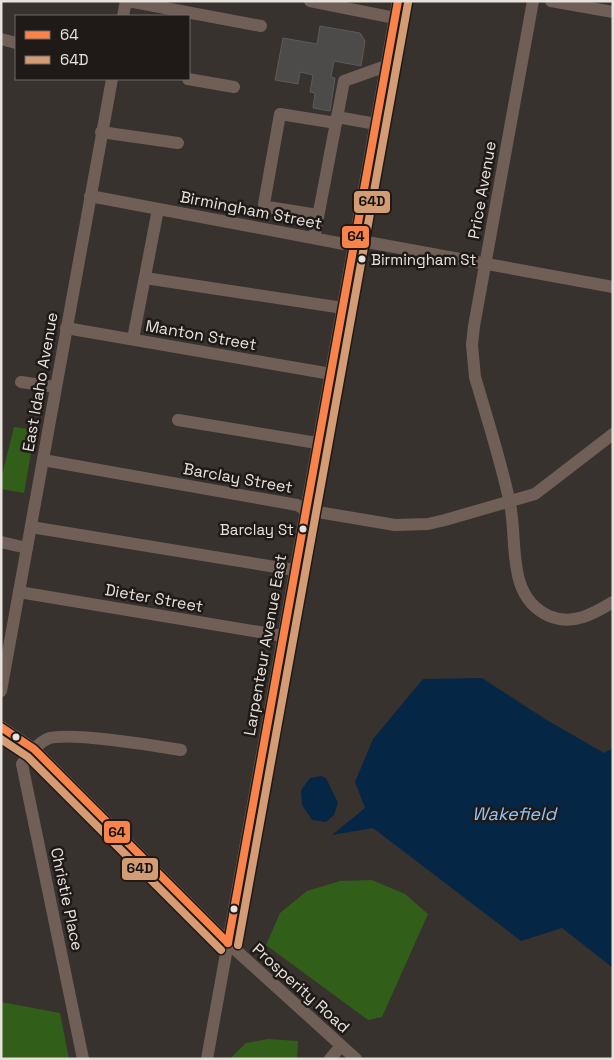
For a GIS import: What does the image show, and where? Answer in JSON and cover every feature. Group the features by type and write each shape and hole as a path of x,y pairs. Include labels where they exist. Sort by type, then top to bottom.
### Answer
{"street":[{"path":"123,15 127,1 261,26"},
{"path":"310,1 395,18"},
{"name":"Larpenteur Avenue East","path":"207,1059 398,1"},
{"name":"Price Avenue","path":"533,1 474,326 472,361 510,501 519,583 528,600 534,607 551,617 570,620 589,616 613,602"},
{"path":"551,1 613,12"},
{"path":"1,39 15,43"},
{"path":"314,238 344,81 386,66"},
{"path":"190,79 234,87"},
{"name":"East Idaho Avenue","path":"1,691 112,80"},
{"path":"318,215 268,207 264,204 280,114 376,124"},
{"path":"101,132 178,143"},
{"name":"Birmingham Street","path":"90,196 344,244 367,242 613,287"},
{"path":"133,339 158,209"},
{"path":"145,278 342,308"},
{"name":"Manton Street","path":"66,328 330,374"},
{"path":"22,382 56,387"},
{"path":"178,420 318,444"},
{"name":"Barclay Street","path":"43,460 297,505 306,510 379,523 412,525 445,520 535,494 613,434"},
{"path":"30,527 294,570"},
{"path":"1,542 27,548"},
{"name":"Dieter Street","path":"19,592 283,636"},
{"name":"Prosperity Road","path":"1,727 34,749 228,943 356,1059"},
{"path":"34,749 47,739 65,737 129,741 181,750"},
{"name":"Christie Place","path":"34,749 22,764 83,1059"},
{"path":"330,1059 342,1046"}],"green space":[{"path":"14,427 35,430 24,493 1,489 1,479"},
{"path":"372,880 405,894 428,914 382,1017 368,1020 266,945 280,913 307,891 340,881"},
{"path":"1,1002 60,1013 69,1059 1,1059"},
{"path":"268,1039 298,1041 297,1059 230,1059 246,1043"}],"water":[{"name":"Wakefield","path":"482,678 545,719 604,753 613,748 613,968 562,928 521,941 373,828 332,835 365,808 355,782 373,739 423,679"},
{"path":"321,776 326,778 338,803 334,815 326,822 312,820 302,805 301,790 310,778"}],"building":[{"path":"320,26 360,33 365,41 361,66 334,61 331,77 335,78 330,111 313,108 315,93 310,92 313,75 300,72 298,84 275,80 283,38 317,44"}],"transit line":[{"name":"64","path":"228,943 398,1"},
{"name":"64D","path":"238,945 408,3"},
{"name":"64","path":"1,727 34,749 228,943"},
{"name":"64D","path":"1,739 28,757 221,950"}],"place":[{"name":"Birmingham St","path":"362,259"},
{"name":"Barclay St","path":"303,529"}]}
